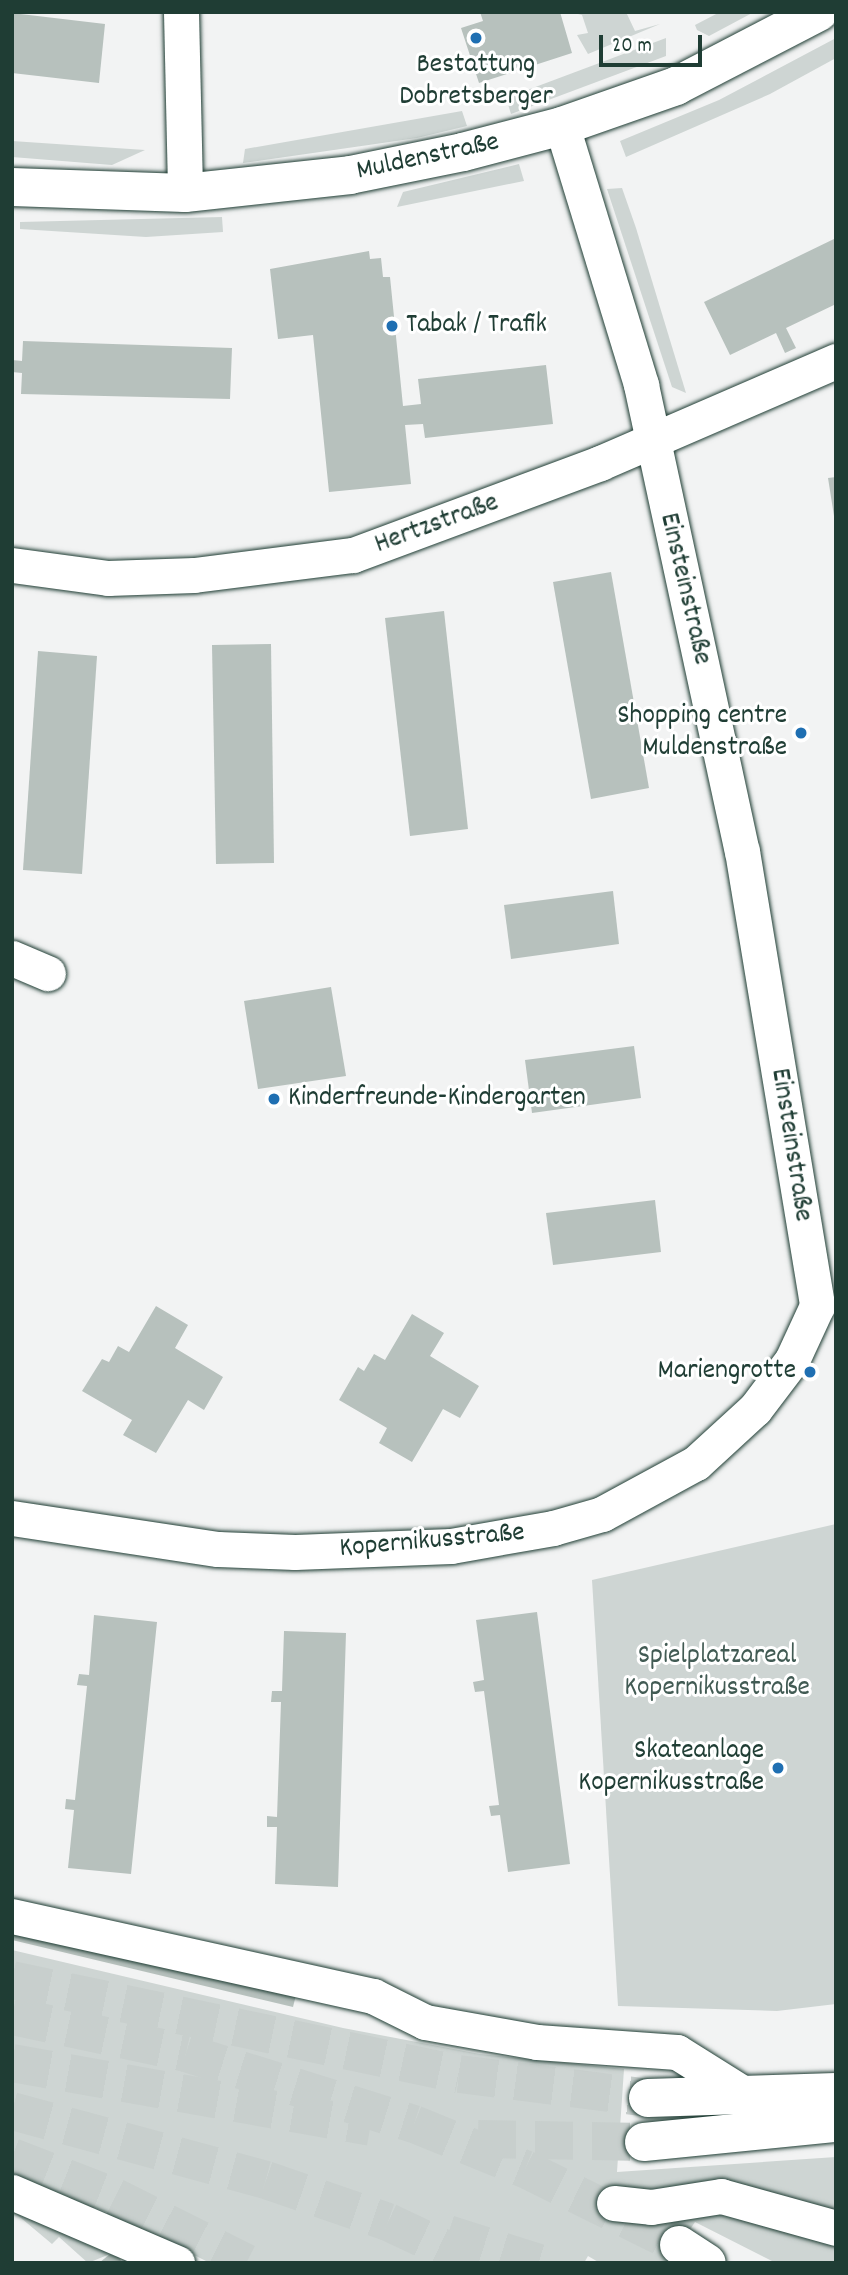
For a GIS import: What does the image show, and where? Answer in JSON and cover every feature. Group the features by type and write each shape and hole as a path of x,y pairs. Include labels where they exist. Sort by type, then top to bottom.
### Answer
{"main road":[{"name":"Muldenstraße","path":"12,187 185,193 350,176 562,126 676,86 819,12"},
{"path":"648,2098 752,2099 835,2116"},
{"path":"644,2142 835,2116"}],"street":[{"path":"181,12 185,193"},
{"name":"Einsteinstraße","path":"562,126 641,385 742,851 827,1315"},
{"name":"Hertzstraße","path":"12,565 108,578 194,575 353,555 652,441 836,360"},
{"path":"12,958 48,973"},
{"name":"Kopernikusstraße","path":"12,1518 218,1549 295,1552 451,1546 553,1528 602,1514 696,1462 755,1409 827,1315"},
{"path":"17,1926 347,1989 425,2022 537,2042 677,2052 752,2099"},
{"path":"12,2192 177,2263"},
{"path":"614,2203 651,2207 721,2196 836,2228"}],"green space":[{"path":"570,12 626,12 635,31 660,24 588,54 577,35 588,33 582,15"},
{"path":"720,12 754,12 709,36 697,30 695,25"},
{"path":"666,38 666,56 511,114 506,98"},
{"path":"836,38 836,58 770,94 626,157 620,141 719,100"},
{"path":"462,111 467,126 417,138 243,163 245,149"},
{"path":"12,141 145,150 112,165 12,157"},
{"path":"519,164 524,181 397,207 403,192"},
{"path":"622,188 686,393 672,387 607,189"},
{"path":"222,217 223,232 146,237 20,229 20,222"},
{"name":"Spielplatzareal Kopernikusstraße","path":"836,1524 836,2004 777,2011 618,2006 592,1580"},
{"path":"12,1950 343,2028 480,2054 624,2069 617,2172 836,2157 836,2263 776,2263 695,2222 668,2263 600,2263 588,2256 584,2263 210,2263 114,2215 12,2176"},
{"path":"15,2213 136,2263 110,2254 88,2263 59,2237 52,2244"}],"building":[{"path":"480,12 560,12 572,53 479,83 461,28 483,21"},
{"path":"12,13 105,24 99,83 12,73"},
{"path":"836,238 836,304 786,328 796,348 785,353 776,333 730,355 704,302"},
{"path":"369,251 370,259 381,258 383,277 390,277 403,406 421,404 418,379 546,365 553,424 425,438 423,424 405,425 411,484 329,492 313,335 278,339 270,269"},
{"path":"23,341 232,348 230,399 21,394 22,373 12,372 12,360 22,361"},
{"path":"836,477 836,516 834,516 828,478"},
{"path":"611,572 649,788 591,799 553,582"},
{"path":"444,611 468,829 410,836 385,618"},
{"path":"271,644 274,863 216,864 212,645"},
{"path":"38,651 97,656 82,874 23,870"},
{"path":"613,891 619,944 511,959 504,905"},
{"path":"331,987 346,1076 258,1089 244,1001"},
{"path":"634,1046 641,1098 532,1113 525,1060"},
{"path":"655,1200 661,1252 553,1265 546,1213"},
{"path":"156,1306 188,1325 175,1348 223,1377 204,1410 188,1400 156,1453 123,1435 132,1420 82,1391 102,1359 109,1362 118,1346 129,1352"},
{"path":"412,1314 444,1333 430,1356 479,1386 460,1418 443,1409 412,1462 379,1443 387,1428 339,1400 358,1367 364,1371 374,1354 385,1360"},
{"path":"537,1612 570,1864 508,1872 500,1815 491,1816 489,1806 499,1805 484,1691 475,1692 473,1682 484,1680 476,1620"},
{"path":"94,1615 157,1622 131,1874 68,1868 74,1810 65,1809 66,1799 75,1800 87,1686 77,1685 79,1674 89,1675"},
{"path":"284,1631 346,1633 338,1887 275,1884 277,1827 267,1827 267,1816 277,1817 281,1702 271,1702 272,1691 282,1691"},
{"path":"14,1927 298,1987 293,2007 12,1940"},
{"path":"110,2254 119,2257 122,2263 99,2263"}],"tunnel":[{"path":"12,1980 459,2074 648,2098"},
{"path":"12,2016 186,2053 414,2124 525,2169 679,2245"},
{"path":"12,2063 370,2127"},
{"path":"12,2111 266,2180 388,2222 475,2263"},
{"path":"478,2139 644,2142"},
{"path":"12,2157 115,2197 246,2263"},
{"path":"448,2234 539,2263"}],"place":[{"name":"Bestattung Dobretsberger","path":"476,38"},
{"name":"Tabak / Trafik","path":"392,326"},
{"name":"Shopping centre Muldenstraße","path":"801,733"},
{"name":"Kinderfreunde-Kindergarten","path":"274,1099"},
{"name":"Mariengrotte","path":"810,1372"},
{"name":"Skateanlage Kopernikusstraße","path":"778,1768"}]}
